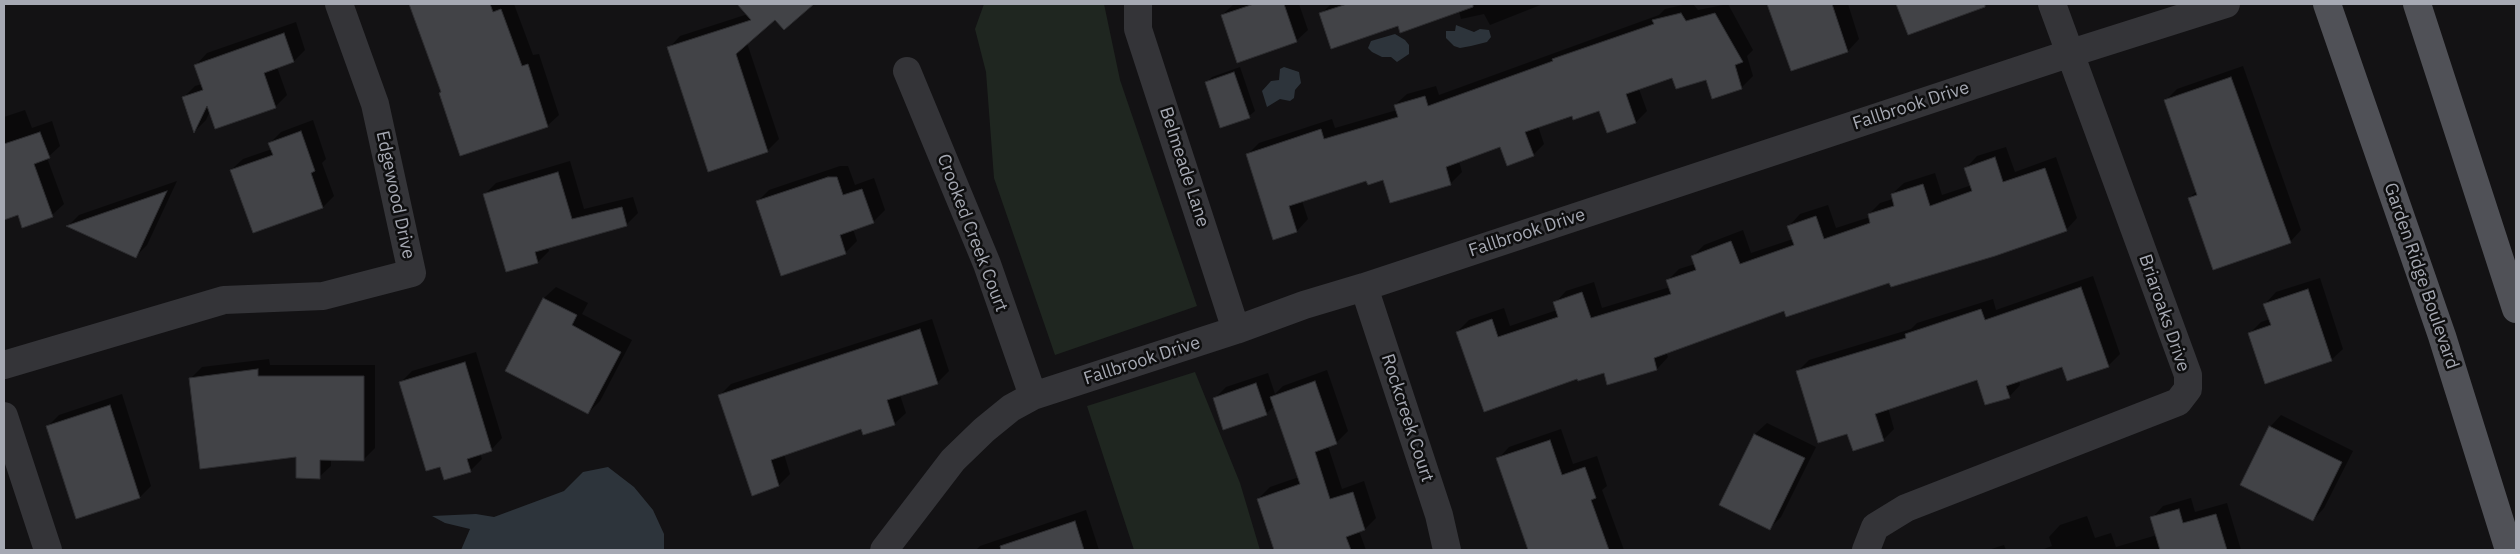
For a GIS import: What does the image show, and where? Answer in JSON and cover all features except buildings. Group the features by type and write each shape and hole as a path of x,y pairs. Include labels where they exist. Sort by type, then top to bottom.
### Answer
{"main road":[{"name":"Garden Ridge Boulevard","path":"2327,4 2442,336 2509,550"},
{"path":"2417,4 2516,309"}],"street":[{"name":"Edgewood Drive","path":"4,365 224,300 323,296 412,273 375,104 339,4"},
{"name":"Belmeade Lane","path":"1138,4 1138,29 1236,330"},
{"name":"Briaroaks Drive","path":"1866,550 1875,526 1906,508 2178,402 2188,389 2188,375 2052,4"},
{"name":"Fallbrook Drive","path":"884,550 953,460 990,424 1011,408 1033,396 1236,330 1304,305 1364,287 2071,53 2226,4"},
{"name":"Crooked Creek Court","path":"907,72 987,264 1033,396"},
{"name":"Rockcreek Court","path":"1364,287 1439,515 1447,550"},
{"path":"4,416 48,550"}],"shaded area":[{"path":"984,4 1104,4 1120,80 1197,306 1055,355 994,178 986,72 975,29"},
{"path":"1456,25 1474,32 1480,29 1489,30 1491,37 1487,42 1471,46 1460,48 1454,46 1446,38 1446,31 1455,31"},
{"path":"1395,34 1409,45 1409,54 1397,62 1391,57 1382,57 1368,48 1371,41"},
{"path":"1284,67 1299,72 1301,83 1295,90 1294,98 1290,101 1280,99 1267,107 1262,91 1271,81 1279,80 1280,69"},
{"path":"1195,372 1240,483 1260,550 1134,550 1087,406"},
{"path":"608,467 634,487 653,510 664,534 664,550 461,550 470,529 445,523 432,516 476,514 494,517 564,491 583,472"}]}
